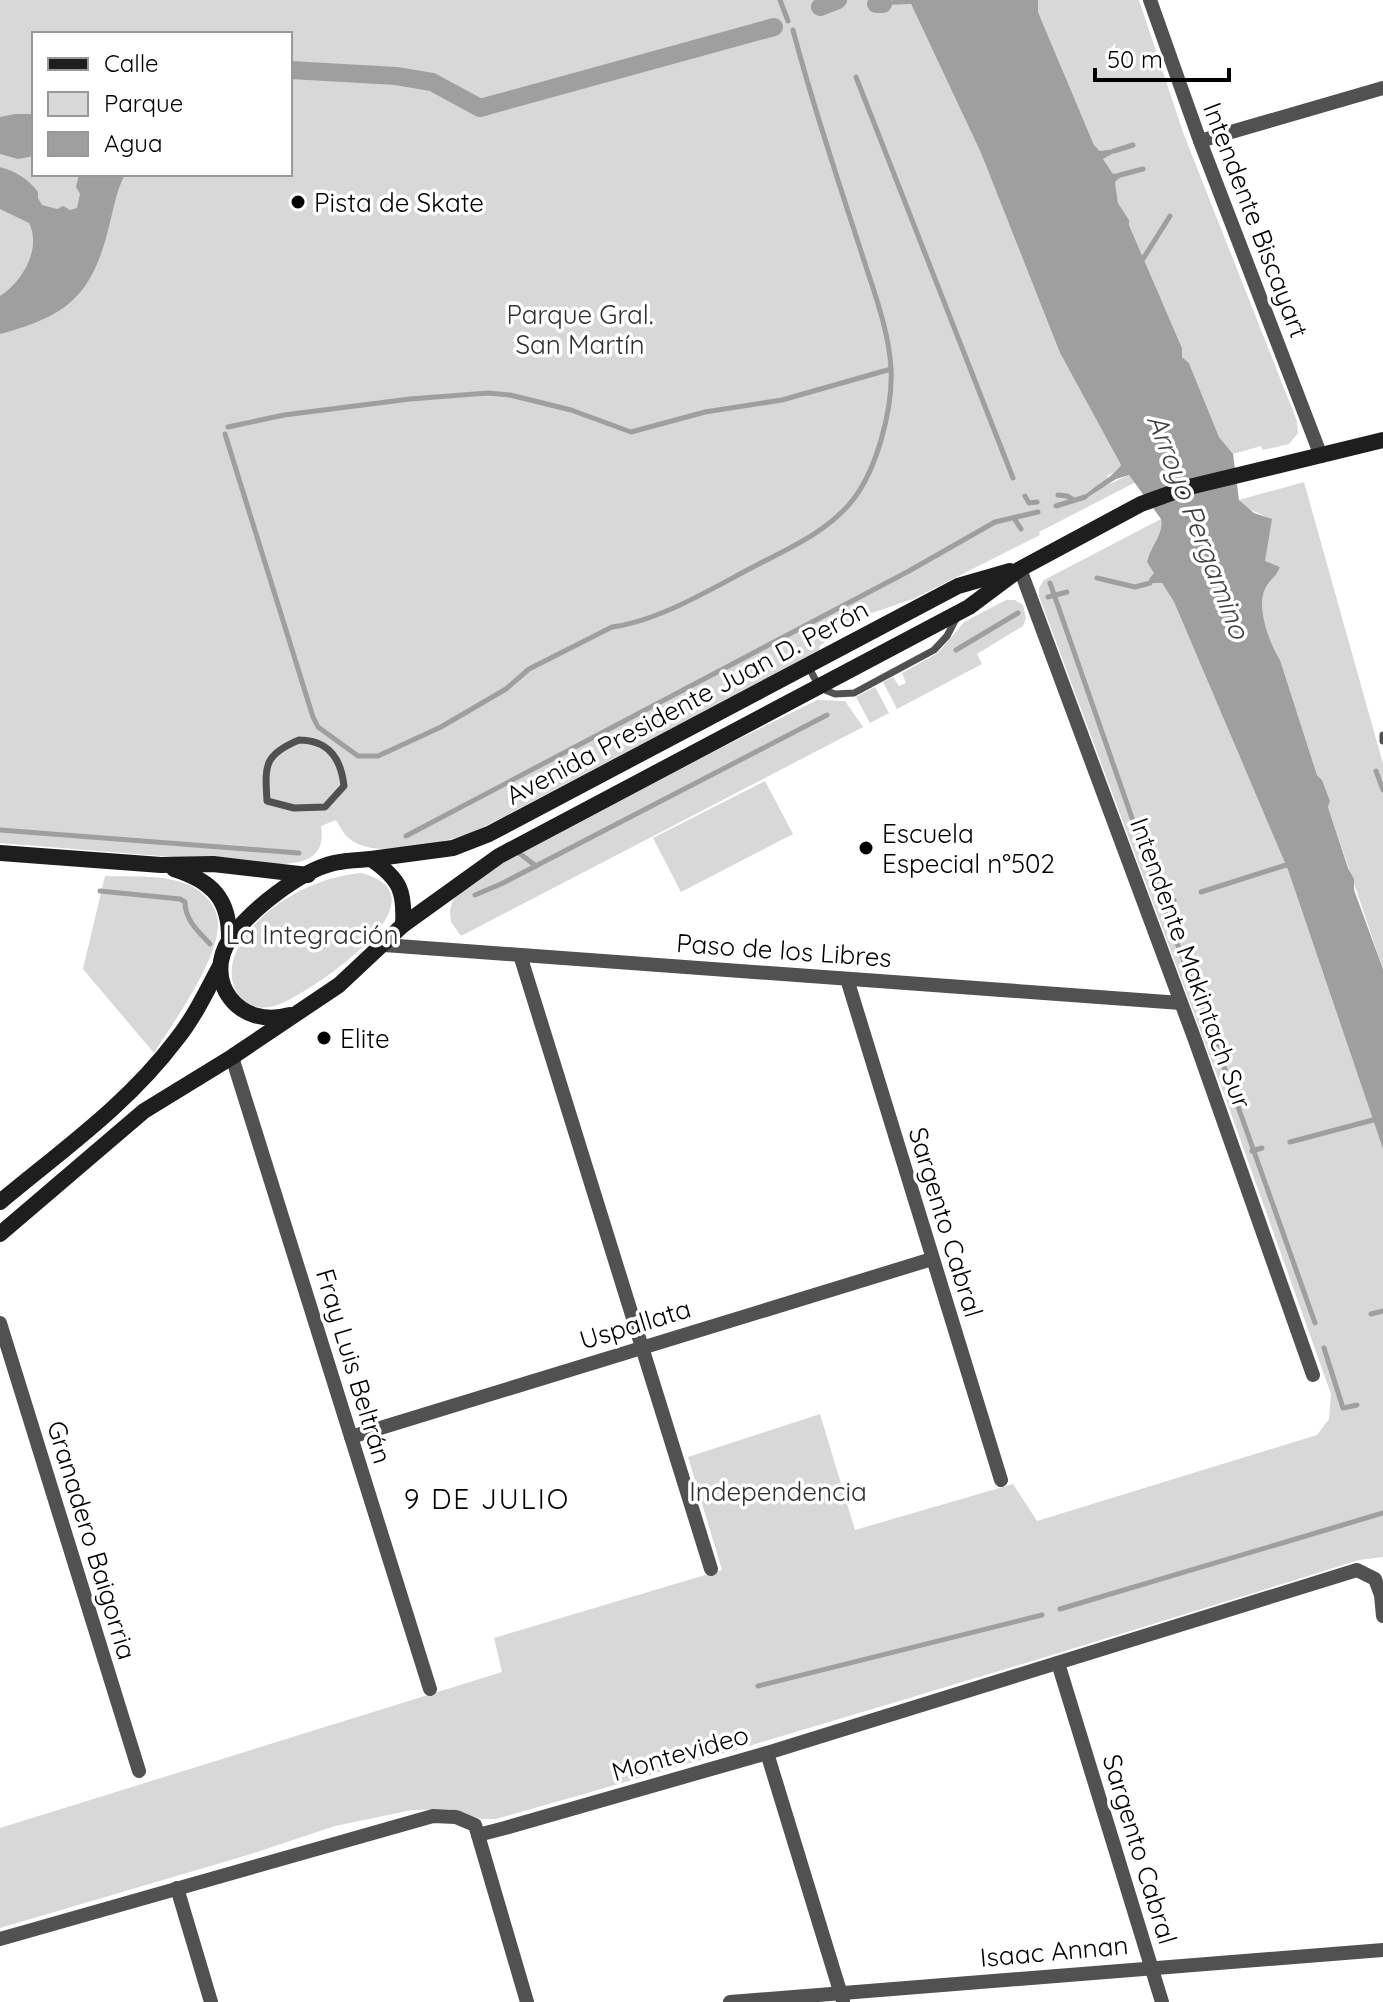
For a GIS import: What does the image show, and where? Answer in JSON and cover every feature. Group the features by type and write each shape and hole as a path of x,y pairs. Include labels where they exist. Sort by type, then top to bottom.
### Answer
{"main road":[{"name":"Avenida Presidente Juan D. Perón","path":"0,1234 144,1111 232,1057 339,985 403,925 499,856 960,612 1020,569 1141,504 1185,488 1383,440"},
{"name":"Avenida Presidente Juan D. Perón","path":"0,1202 121,1101 151,1071 196,1011 220,966 229,940 273,898 308,875 337,862 453,848 489,834 958,586 1020,569"},
{"path":"0,853 161,865 213,864 308,875"},
{"path":"371,859 390,872 400,887 404,904 403,925"},
{"path":"161,865 191,875 209,886 224,903 229,940"},
{"name":"Avenida Presidente Juan D. Perón","path":"220,966 226,989 236,1007 255,1018 273,1019 303,1010"}],"street":[{"name":"Intendente Biscayart","path":"1150,0 1200,141 1321,456"},
{"path":"1200,141 1383,88"},
{"name":"Intendente Makintach Sur","path":"1020,569 1181,1003 1313,1375"},
{"name":"Paso de los Libres","path":"384,945 1181,1003"},
{"path":"520,955 711,1569"},
{"name":"Sargento Cabral","path":"847,979 1001,1480"},
{"name":"Fray Luis Beltrán","path":"232,1057 430,1689"},
{"name":"Uspallata","path":"351,1437 932,1259"},
{"name":"Granadero Baigorria","path":"0,1323 139,1771"},
{"name":"Montevideo","path":"478,1835 767,1753 1357,1570 1375,1579 1381,1595 1383,1616"},
{"name":"Sargento Cabral","path":"1058,1663 1162,2002"},
{"path":"767,1753 842,1998"},
{"path":"0,1939 433,1816 456,1817 475,1825 527,2002"},
{"path":"177,1888 211,2002"},
{"name":"Isaac Annan","path":"730,2002 842,1998 1151,1967 1383,1950"}],"lane":[{"path":"808,665 820,688"},
{"path":"1383,735 1383,741"},
{"path":"299,740 313,740 336,758 342,769 344,786 325,807 294,808 267,801 265,769 273,756 285,746 299,740"}],"green space":[{"name":"Parque Gral. San Martín","path":"0,0 893,0 883,2 883,5 911,4 981,153 1060,353 1121,465 1119,471 1108,475 1105,486 1129,475 1136,482 913,599 866,615 841,628 819,647 820,650 806,658 474,832 415,847 383,849 349,839 336,820 321,826 319,847 308,859 270,865 0,843"},
{"path":"1038,0 1139,0 1184,135 1297,421 1298,433 1289,444 1263,450 1261,446 1233,454 1219,437 1189,363 1182,357 1182,348 1129,220 1118,203 1115,182 1121,177 1120,174 1113,175 1103,159 1114,153 1112,149 1100,151 1094,145 1038,12"},
{"path":"1304,482 1383,764 1383,969 1328,807 1330,801 1317,775 1280,660 1265,625 1263,595 1280,567 1265,562 1265,516 1244,507 1239,500"},
{"name":"Independencia","path":"1161,519 1160,530 1147,562 1155,573 1149,579 1150,583 1162,583 1174,602 1288,870 1383,1149 1383,1557 1359,1560 712,1757 496,1819 482,1819 449,1809 412,1810 335,1826 0,1928 0,1828 502,1672 494,1638 722,1570 688,1457 820,1414 855,1530 1013,1484 1037,1521 1317,1435 1329,1419 1331,1394 1224,1094 1039,596 1044,580"},
{"path":"1006,600 1015,600 1023,605 1026,618 1023,626 977,654 982,664 897,709 883,682 893,677 899,686 906,683 902,673 938,653 964,622"},
{"path":"875,687 889,713 870,723 856,697"},
{"path":"817,700 845,701 863,727 461,936 451,922 453,900 469,884 500,864 647,785"},
{"path":"765,781 793,834 681,892 653,838"},
{"name":"La Integración","path":"361,873 385,885 392,902 384,922 367,943 319,981 280,1004 256,1007 246,1003 234,986 232,964 245,936 258,921 272,908 306,888"},
{"path":"105,876 149,877 181,882 202,893 216,913 218,925 211,956 154,1053 83,969"}],"water":[{"name":"Arroyo Pergamino","path":"1038,0 1038,12 1094,145 1100,151 1113,149 1114,153 1103,159 1113,174 1120,173 1121,177 1115,182 1118,203 1129,220 1182,348 1182,357 1189,363 1219,437 1233,454 1239,500 1254,513 1272,519 1265,561 1280,567 1263,595 1265,625 1280,660 1317,775 1330,801 1328,807 1354,879 1354,890 1383,969 1383,1149 1288,870 1174,602 1162,583 1150,583 1149,579 1154,573 1147,562 1160,530 1161,519 1129,475 1116,479 1085,499 1085,495 1121,465 1060,353 981,153 911,4 883,5 883,2"},
{"path":"32,114 32,156 18,159 0,154 0,117"},
{"path":"0,167 17,173 30,183 38,192 42,205 57,209 63,206 70,210 77,208 79,176 124,176 100,256 82,290 57,312 0,334 0,296 22,274 33,243 29,223 0,209"}],"waterway":[{"path":"780,0 788,21"},
{"path":"820,7 838,0"},
{"path":"876,4 883,4"},
{"path":"292,70 396,76 432,82 480,108 774,27"},
{"path":"225,434 313,717 318,727 358,756 378,756 441,727 506,689 529,669 612,627 649,618 686,602 820,530 852,501 869,473 886,420 891,369 879,306 824,138 793,30"},
{"path":"856,77 1013,478"},
{"path":"1114,151 1133,145"},
{"path":"1120,175 1143,169"},
{"path":"1143,259 1170,216"},
{"path":"228,427 284,415 488,393 510,395 571,410 631,432 705,412 782,400 891,369"},
{"path":"1058,495 1074,500"},
{"path":"1025,496 1029,503 1037,502"},
{"path":"1056,506 1085,497"},
{"path":"406,836 909,571 995,522 1038,512"},
{"path":"1014,518 1021,529"},
{"path":"1097,578 1135,587 1150,583"},
{"path":"1050,583 1162,904 1210,1029"},
{"path":"1048,597 1067,592"},
{"path":"956,650 1018,613"},
{"path":"475,895 827,715"},
{"path":"1376,771 1383,790"},
{"path":"0,830 299,853"},
{"path":"519,853 536,866"},
{"path":"1201,892 1286,865"},
{"path":"100,891 180,899 185,902 193,925 210,944"},
{"path":"1162,904 1174,900"},
{"path":"1214,1039 1315,1323"},
{"path":"1290,1142 1373,1120"},
{"path":"1252,1151 1262,1148"},
{"path":"1371,1314 1383,1311"},
{"path":"1324,1348 1343,1408 1357,1405"},
{"path":"1060,1609 1383,1513"},
{"path":"758,1686 1042,1615"}],"place":[{"name":"Pista de Skate","path":"298,202"},
{"name":"Escuela Especial n°502","path":"866,848"},
{"name":"Elite","path":"324,1038"}],"district":[{"name":"9 DE JULIO","path":"487,1498"}]}
